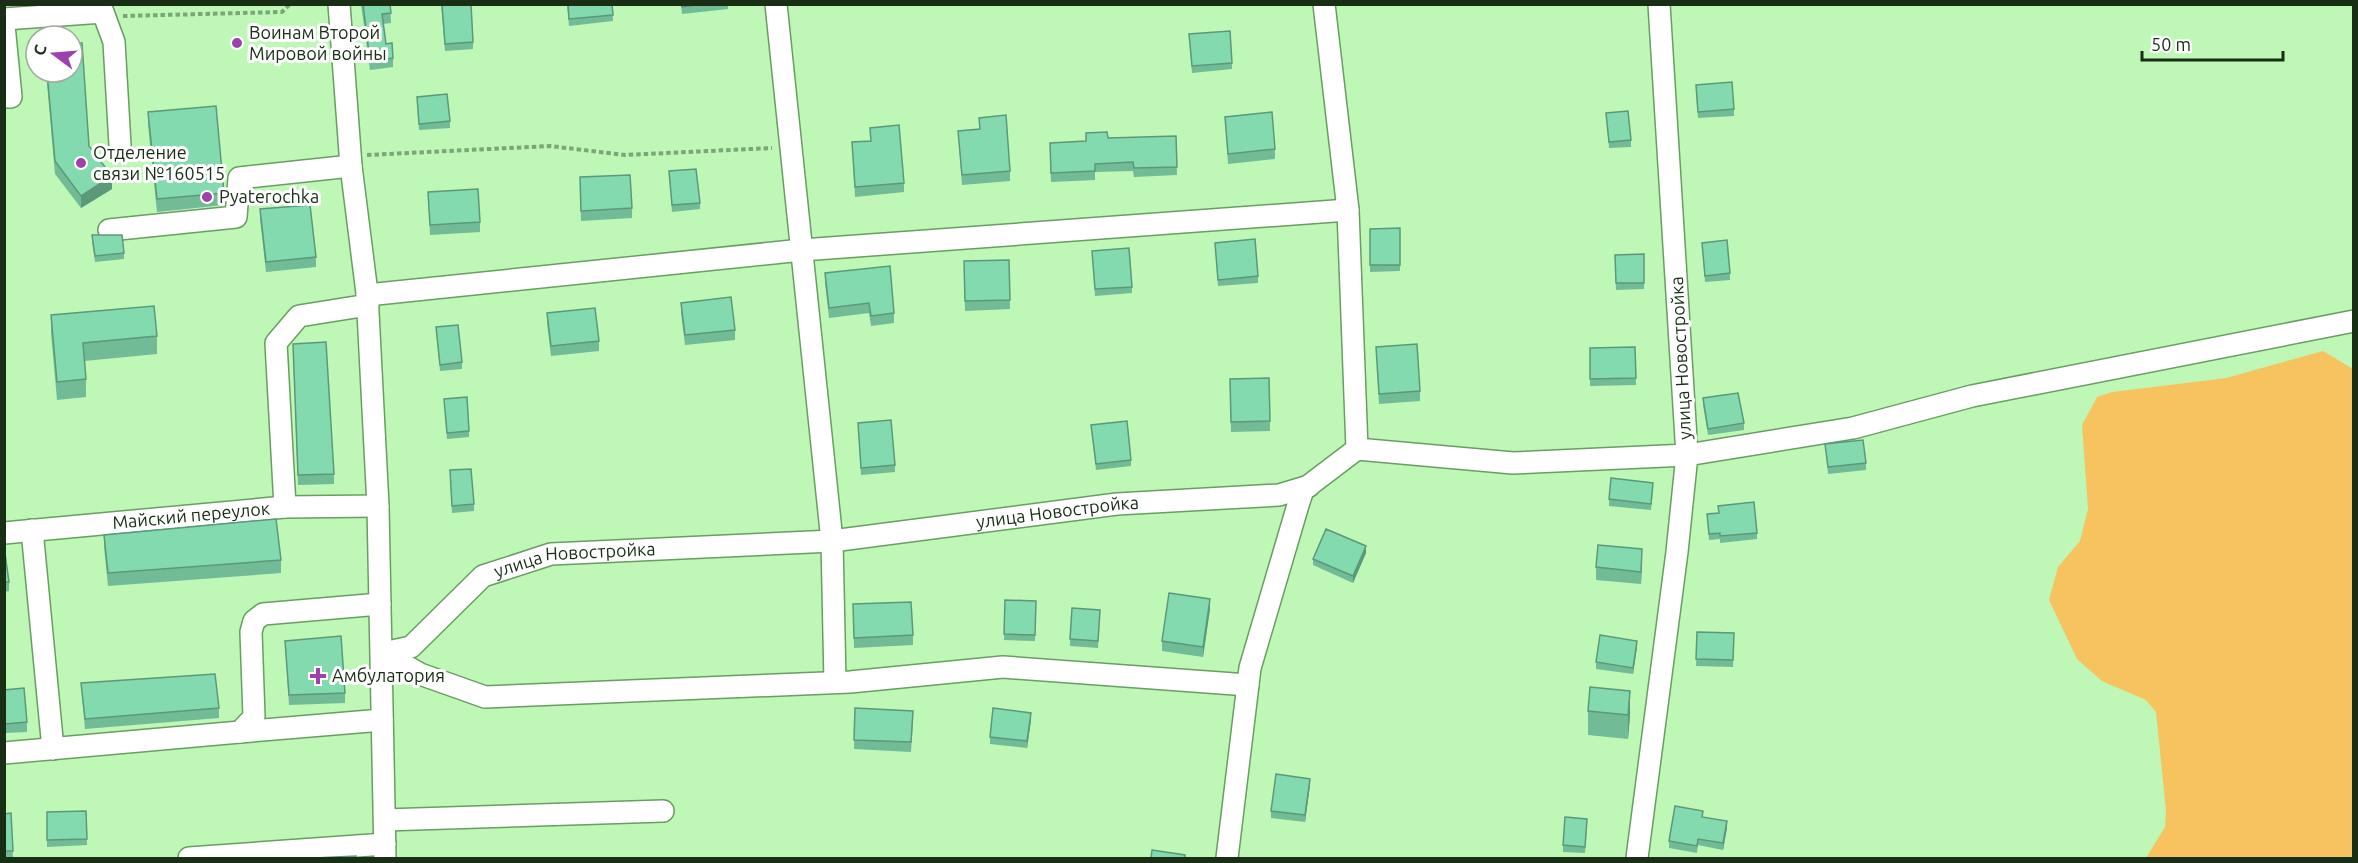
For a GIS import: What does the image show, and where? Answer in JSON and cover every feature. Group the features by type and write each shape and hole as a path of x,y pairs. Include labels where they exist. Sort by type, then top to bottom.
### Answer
{"street":[{"path":"189,858 385,851 383,653 367,300 351,161 339,4"},
{"path":"776,4 832,541 835,682"},
{"path":"1324,4 1348,210 1357,450"},
{"name":"улица Новостройка","path":"1227,858 1250,668 1303,490 1357,450 1513,463 1687,454 1659,4"},
{"path":"4,19 103,12 114,42 120,145"},
{"path":"4,25 10,97 4,97"},
{"path":"109,230 236,217 239,178 351,161"},
{"path":"285,507 276,343 298,316 367,300 802,250 1348,210"},
{"path":"1637,858 1677,552 1687,454 1853,428 1972,396 2354,321"},
{"name":"улица Новостройка","path":"383,653 411,647 483,576 551,554 832,541 1117,504 1280,495 1309,486"},
{"name":"Майский переулок","path":"4,533 285,507 378,506"},
{"path":"32,531 52,749"},
{"path":"240,732 254,717 251,632 254,621 263,614 380,603"},
{"path":"383,653 420,674 485,697 835,682 1003,667 1248,685"},
{"path":"4,753 382,720"},
{"path":"385,820 663,811"}],"path":[{"path":"105,17 282,12 290,4"},
{"path":"351,161 550,146 625,155 791,147"}],"shaded area":[{"path":"2323,351 2353,369 2353,858 2146,858 2165,827 2166,811 2156,712 2146,700 2102,681 2077,659 2049,600 2058,567 2080,541 2088,509 2082,425 2097,397 2112,392 2226,378"}],"building":[{"path":"363,4 390,4 391,13 382,14 386,44 392,43 393,58 370,61"},
{"path":"442,4 471,4 473,42 445,44"},
{"path":"568,4 612,4 613,15 569,19"},
{"path":"682,4 704,4 682,7"},
{"path":"1230,31 1232,63 1192,66 1189,34"},
{"path":"84,72 89,146 112,176 81,196 55,161 48,84 84,84"},
{"path":"1732,82 1734,109 1698,112 1696,85"},
{"path":"447,94 450,121 419,124 417,97"},
{"path":"216,106 224,193 157,199 148,112"},
{"path":"1628,111 1631,140 1609,142 1606,113"},
{"path":"1272,112 1275,149 1228,154 1225,117"},
{"path":"1006,115 1010,171 962,175 958,131 980,129 979,118"},
{"path":"899,125 904,183 855,187 852,142 871,141 870,128"},
{"path":"1107,132 1108,138 1176,136 1177,167 1134,168 1133,162 1095,164 1095,171 1051,173 1050,143 1086,141 1086,133"},
{"path":"696,169 700,203 672,205 669,171"},
{"path":"630,175 632,208 581,211 580,177"},
{"path":"478,189 480,222 430,225 428,192"},
{"path":"310,205 316,257 266,262 260,209"},
{"path":"1400,228 1400,265 1370,265 1370,229"},
{"path":"92,235 122,235 124,253 95,256"},
{"path":"1255,239 1258,276 1218,280 1215,243"},
{"path":"1727,240 1730,273 1705,276 1702,243"},
{"path":"1129,248 1132,287 1095,289 1092,251"},
{"path":"1644,254 1644,283 1616,283 1615,255"},
{"path":"1009,260 1010,300 965,301 964,261"},
{"path":"890,266 894,313 871,316 869,303 829,308 825,273"},
{"path":"731,297 735,330 685,335 681,303"},
{"path":"154,306 157,336 83,343 86,379 57,382 51,315"},
{"path":"595,308 599,341 551,346 547,313"},
{"path":"458,325 462,362 440,365 436,327"},
{"path":"326,342 334,474 298,475 293,344"},
{"path":"1417,344 1420,391 1379,394 1376,347"},
{"path":"1635,347 1636,378 1590,379 1590,348"},
{"path":"1269,378 1270,421 1231,422 1230,379"},
{"path":"1738,393 1744,423 1708,429 1703,398"},
{"path":"467,397 469,431 447,433 444,399"},
{"path":"891,420 895,465 861,468 858,423"},
{"path":"1127,421 1131,460 1096,464 1091,425"},
{"path":"1863,440 1866,463 1828,467 1825,444"},
{"path":"471,469 474,504 452,506 450,470"},
{"path":"1611,478 1653,483 1651,504 1609,499"},
{"path":"1754,502 1757,533 1720,536 1720,533 1709,534 1707,514 1719,513 1718,506"},
{"path":"276,519 281,560 108,573 104,535"},
{"path":"1326,529 1366,546 1353,576 1313,559"},
{"path":"1598,545 1642,549 1641,572 1596,567"},
{"path":"4,547 9,582 4,582"},
{"path":"1169,593 1210,599 1203,647 1162,641"},
{"path":"1005,600 1036,601 1035,635 1004,634"},
{"path":"911,602 913,635 854,638 853,604"},
{"path":"1072,608 1100,610 1098,641 1070,639"},
{"path":"1697,632 1734,633 1733,660 1696,659"},
{"path":"1600,635 1637,641 1633,668 1596,662"},
{"name":"Амбулатория","path":"341,636 345,693 289,695 285,641"},
{"path":"215,674 219,708 85,719 81,683"},
{"path":"1590,687 1630,691 1628,715 1588,711"},
{"path":"24,688 27,722 4,724 4,690"},
{"path":"855,708 913,711 911,742 854,740"},
{"path":"993,708 1031,713 1027,741 990,737"},
{"path":"1276,774 1310,779 1305,815 1271,811"},
{"path":"1675,806 1703,811 1702,817 1727,821 1723,843 1698,839 1697,846 1669,841"},
{"path":"86,811 87,839 47,840 47,812"},
{"path":"11,813 13,851 4,851 4,814"},
{"path":"1565,817 1587,819 1585,847 1563,845"},
{"path":"1152,850 1185,855 1185,858 1151,858"},
{"path":"356,856 356,858 314,858"}],"place":[{"name":"Воинам Второй Мировой войны","path":"237,43"},
{"name":"Отделение связи №160515","path":"81,163"},
{"name":"Pyaterochka","path":"207,197"},
{"name":"Амбулатория","path":"318,676"}]}
